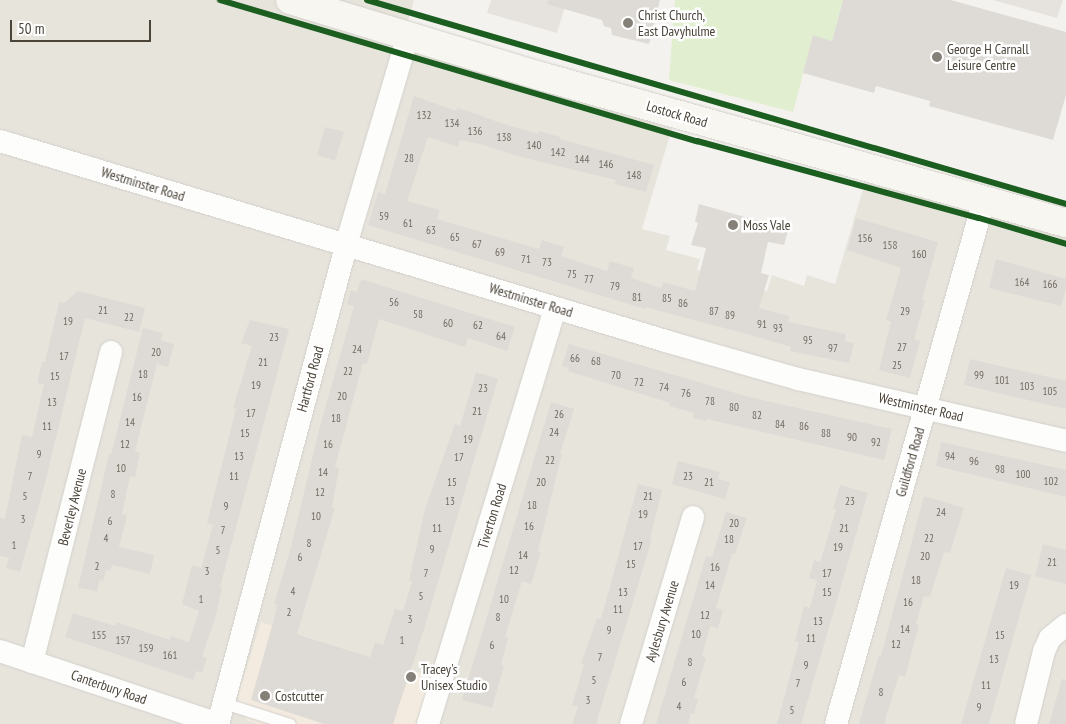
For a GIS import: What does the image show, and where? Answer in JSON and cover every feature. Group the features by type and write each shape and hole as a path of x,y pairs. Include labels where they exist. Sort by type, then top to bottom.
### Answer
{"main road":[{"name":"Lostock Road","path":"291,0 554,80 1066,223"}],"street":[{"name":"Hartford Road","path":"218,724 346,245 408,36"},
{"name":"Westminster Road","path":"0,141 798,379 1066,441"},
{"name":"Guildford Road","path":"836,724 984,200"},
{"name":"Tiverton Road","path":"428,724 555,308"},
{"name":"Beverley Avenue","path":"32,662 111,352"},
{"name":"Aylesbury Avenue","path":"631,724 694,517"},
{"path":"1026,724 1044,651 1050,638 1066,625"},
{"name":"Canterbury Road","path":"0,650 218,724"}],"lane":[{"path":"224,702 290,724"}],"shaded area":[{"path":"0,0 414,0 401,47 672,128 642,229 670,236 666,250 700,259 697,270 743,282 742,286 767,291 772,275 804,286 807,275 835,284 865,182 1066,238 1066,724 421,724 247,720 259,724 0,724"},
{"path":"491,0 567,0 557,33 487,13"},
{"path":"993,0 1063,0 1057,18"},
{"path":"261,622 436,678 421,724 259,724 247,720 238,709 239,693"}],"green space":[{"path":"675,0 843,0 832,41 813,36 793,112 669,80"}],"building":[{"name":"Christ Church, East Davyhulme","path":"548,0 660,0 649,44 612,35 611,28 604,26 602,20 547,4"},
{"name":"George H Carnall Leisure Centre","path":"843,0 951,0 1066,32 1066,95 1053,140 929,106 930,101 876,86 874,93 803,73 813,35 832,41"},
{"path":"414,96 456,111 457,108 468,111 538,134 539,131 560,137 560,139 654,165 646,192 615,184 616,180 517,156 484,145 460,140 458,147 428,137 407,201 440,210 437,219 539,249 542,240 564,247 561,256 607,271 610,261 634,268 631,278 661,288 663,282 695,291 706,248 691,245 698,223 695,222 699,204 773,225 774,223 789,227 784,245 768,242 761,273 769,275 759,308 789,316 788,322 846,334 845,341 854,343 849,363 790,351 791,347 645,307 645,309 368,225 378,192 385,194"},
{"path":"325,127 344,132 335,161 317,155"},
{"path":"856,218 938,242 922,300 925,301 914,339 920,341 910,378 879,370 891,322 886,320 901,268 847,250"},
{"path":"996,259 1066,279 1066,289 1061,306 989,288"},
{"path":"361,279 515,327 507,351 468,338 465,347 379,319 367,364 363,363 335,467 339,468 332,507 335,508 297,634 370,657 375,642 383,645 395,609 403,611 412,582 409,580 425,509 455,424 460,426 476,372 498,379 425,626 393,724 324,724 251,700 274,619 277,605 274,604 291,547 319,430 354,306 347,304 351,290 357,292"},
{"path":"78,291 145,308 139,332 85,318 44,487 20,572 6,568 9,558 0,556 0,518 5,519 22,435 32,437 44,384 37,383 42,362 45,362 59,302 64,303"},
{"path":"250,320 289,329 220,587 222,588 215,619 202,656 207,658 202,673 196,671 193,680 65,637 73,613 115,626 116,622 170,640 171,636 189,642 199,611 182,604 192,565 201,568 213,525 207,523 236,409 233,408 252,346 241,343"},
{"path":"143,328 163,333 161,340 174,344 168,367 157,364 135,451 140,453 135,477 130,476 122,514 127,516 119,547 154,555 150,574 112,565 110,571 106,570 103,581 100,580 97,591 78,588 109,454 111,455"},
{"path":"569,344 749,397 892,429 884,460 707,419 706,421 693,418 694,413 669,406 670,403 568,371 569,368 562,366"},
{"path":"970,359 1066,381 1066,409 964,385"},
{"path":"551,402 574,409 560,454 562,454 538,551 541,552 531,584 522,581 505,637 508,638 501,665 504,666 492,708 462,700"},
{"path":"941,442 1066,470 1066,497 936,466"},
{"path":"678,461 720,472 718,479 730,482 725,499 672,484"},
{"path":"638,484 662,490 650,539 652,539 596,724 572,724 578,707 572,705 584,665 581,664 597,618 601,619"},
{"path":"840,485 868,493 801,724 777,724 799,642 795,641 804,606 810,608 817,580 809,578 814,560 820,562 836,510 833,508"},
{"path":"924,496 964,508 950,553 944,552 930,597 924,596 916,624 919,625 905,677 899,675 884,724 859,724 879,655 881,656"},
{"path":"726,512 747,518 735,554 732,554 716,608 723,610 718,628 710,626 702,656 706,658 694,698 698,699 694,714 691,713 688,724 656,724 706,556 712,557"},
{"path":"1043,544 1066,550 1066,584 1035,576"},
{"path":"1006,568 1031,575 989,724 961,724"},
{"path":"1062,679 1066,680 1066,724 1049,724"}],"cycle path":[{"path":"220,0 697,141 979,218 1066,244"},
{"path":"367,0 1066,204"}],"place":[{"name":"Christ Church, East Davyhulme","path":"628,23"},
{"name":"George H Carnall Leisure Centre","path":"937,57"},
{"name":"Moss Vale","path":"733,225"},
{"name":"Tracey's Unisex Studio","path":"411,677"},
{"name":"Costcutter","path":"265,696"}]}
